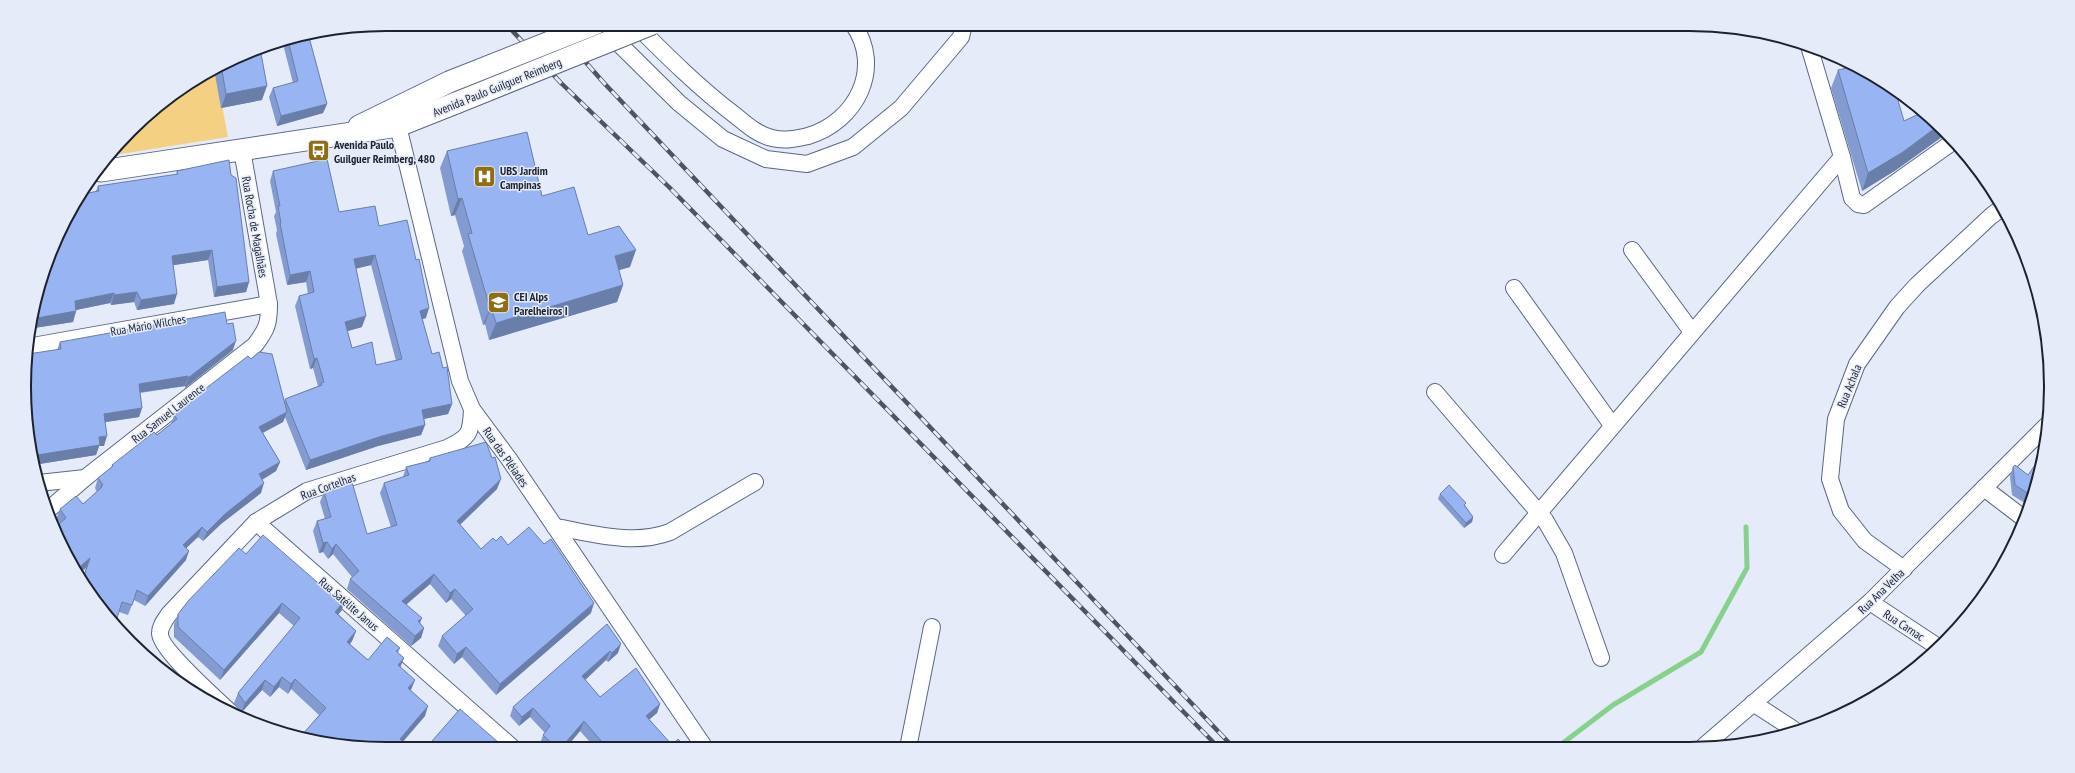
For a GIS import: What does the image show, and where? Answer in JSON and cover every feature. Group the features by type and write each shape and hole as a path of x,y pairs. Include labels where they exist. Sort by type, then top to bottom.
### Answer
{"main road":[{"name":"Avenida Paulo Guilguer Reimberg","path":"395,117 449,82 577,31"},
{"name":"Avenida Paulo Guilguer Reimberg","path":"104,171 338,135 395,117 456,103 635,31"}],"street":[{"path":"606,31 679,103 723,139 766,159 807,164 853,147 901,108 961,37 962,31"},
{"path":"641,31 691,79 752,128 771,138 792,140 820,132 846,115 861,93 866,73 865,52 855,31"},
{"path":"1811,53 1842,157 1852,198 1858,204 1864,205 1949,145"},
{"name":"Rua das Plêiades","path":"395,117 460,381 472,409 509,459 701,742"},
{"name":"Rua Rocha de Magalhães","path":"242,150 269,304"},
{"path":"1502,555 1842,157"},
{"name":"Rua Achala","path":"1904,569 1865,542 1841,510 1830,479 1836,419 1857,364 1897,307 1917,285 1997,211"},
{"path":"1632,250 1692,332"},
{"path":"1514,288 1612,426"},
{"name":"Rua Mário Wilches","path":"34,345 269,304"},
{"name":"Rua Samuel Laurence","path":"52,507 85,478 255,345 264,333 269,322 269,304"},
{"path":"1435,392 1538,513 1564,553 1601,658"},
{"name":"Rua Cortelhas","path":"216,698 166,647 159,635 161,628 169,614 256,522 307,491 446,448 457,443 462,440 471,429 472,409"},
{"name":"Rua Ana Velha","path":"1710,741 1870,602 2041,431"},
{"path":"44,482 85,478"},
{"path":"555,527 630,539 655,538 670,532 755,482"},
{"path":"1984,488 2020,515"},
{"name":"Rua Satélite Janus","path":"256,522 506,742"},
{"name":"Rua Carnac","path":"1870,602 1934,644"},
{"path":"909,742 932,627"},
{"path":"1753,703 1790,727"}],"shaded area":[{"path":"216,75 228,137 117,155 135,135 170,104"}],"building":[{"path":"310,40 327,104 281,116 273,88 298,81 289,45"},
{"path":"261,54 267,86 226,94 222,72"},
{"path":"1846,68 1898,99 1904,121 1918,115 1934,129 1903,152 1868,173 1838,70"},
{"path":"527,132 542,196 574,187 588,235 619,226 636,250 615,256 623,285 496,323 491,307 490,308 468,234 472,233 462,198 458,199 447,151"},
{"path":"327,159 339,212 375,206 379,226 407,220 416,260 419,259 429,308 420,311 432,354 439,352 443,368 447,367 452,404 422,410 425,425 382,436 310,460 285,399 322,385 321,383 324,382 317,358 314,359 299,296 314,292 310,271 290,275 280,223 278,206 280,206 273,171","holes":["375,255 402,359 376,365 372,342 352,348 345,322 366,316 354,259"]},
{"path":"229,160 231,175 236,178 249,282 217,287 212,250 172,256 177,294 141,300 137,292 114,295 114,293 75,301 76,311 38,318 43,294 58,250 89,193 99,191 98,186 178,174 177,171"},
{"path":"225,312 227,324 233,323 236,341 188,378 188,376 139,384 142,408 104,414 107,436 99,437 100,445 38,455 32,410 31,386 33,353 61,349 60,342"},
{"path":"259,352 272,354 287,412 259,427 280,462 259,474 264,483 225,514 207,532 202,527 183,545 189,551 148,596 137,590 132,605 122,602 117,618 104,603 85,574 90,558 80,566 68,544 59,524 66,518 60,509 76,496 83,504 102,487 101,486 103,485 98,478 113,466 112,465 154,432 157,435 177,419 174,415 194,400 192,399 248,356 251,359"},
{"path":"486,442 492,458 495,457 501,479 457,521 481,549 493,538 496,541 501,536 508,545 529,527 544,544 551,539 594,603 500,684 466,647 457,654 442,636 473,609 455,589 450,593 434,574 402,601 422,618 418,621 424,628 415,636 350,579 359,571 336,544 332,549 327,542 323,543 317,521 331,517 324,492 352,482 367,534 397,525 384,483 409,475 406,467 430,461 430,458"},
{"path":"2015,465 2028,475 2035,465 2028,493 2015,485 2013,467"},
{"path":"1449,485 1466,503 1464,505 1473,517 1466,523 1440,494"},
{"path":"263,535 332,595 336,592 345,600 335,612 356,631 347,642 368,660 387,637 400,648 396,651 404,658 398,665 415,680 408,688 428,706 400,739 403,742 340,739 304,732 326,708 295,679 291,684 282,677 274,687 265,680 245,703 238,693 300,618 282,603 224,670 178,627 178,614 189,600 239,548 246,554"},
{"path":"607,624 621,644 612,653 610,651 582,676 600,697 636,668 660,704 646,716 669,742 602,742 584,721 566,742 550,742 543,735 550,726 533,708 522,717 513,707"},
{"path":"460,709 498,742 431,742"}],"waterway":[{"path":"1564,742 1613,705 1701,652 1747,568 1746,527"}],"railway":[{"path":"513,31 561,83 670,188 1213,742"},
{"path":"558,31 604,83 1228,742"}],"place":[{"name":"Avenida Paulo Guilguer Reimberg, 480","path":"318,151"},
{"name":"UBS Jardim Campinas","path":"485,177"},
{"name":"CEI Alps Parelheiros I","path":"498,303"}]}
